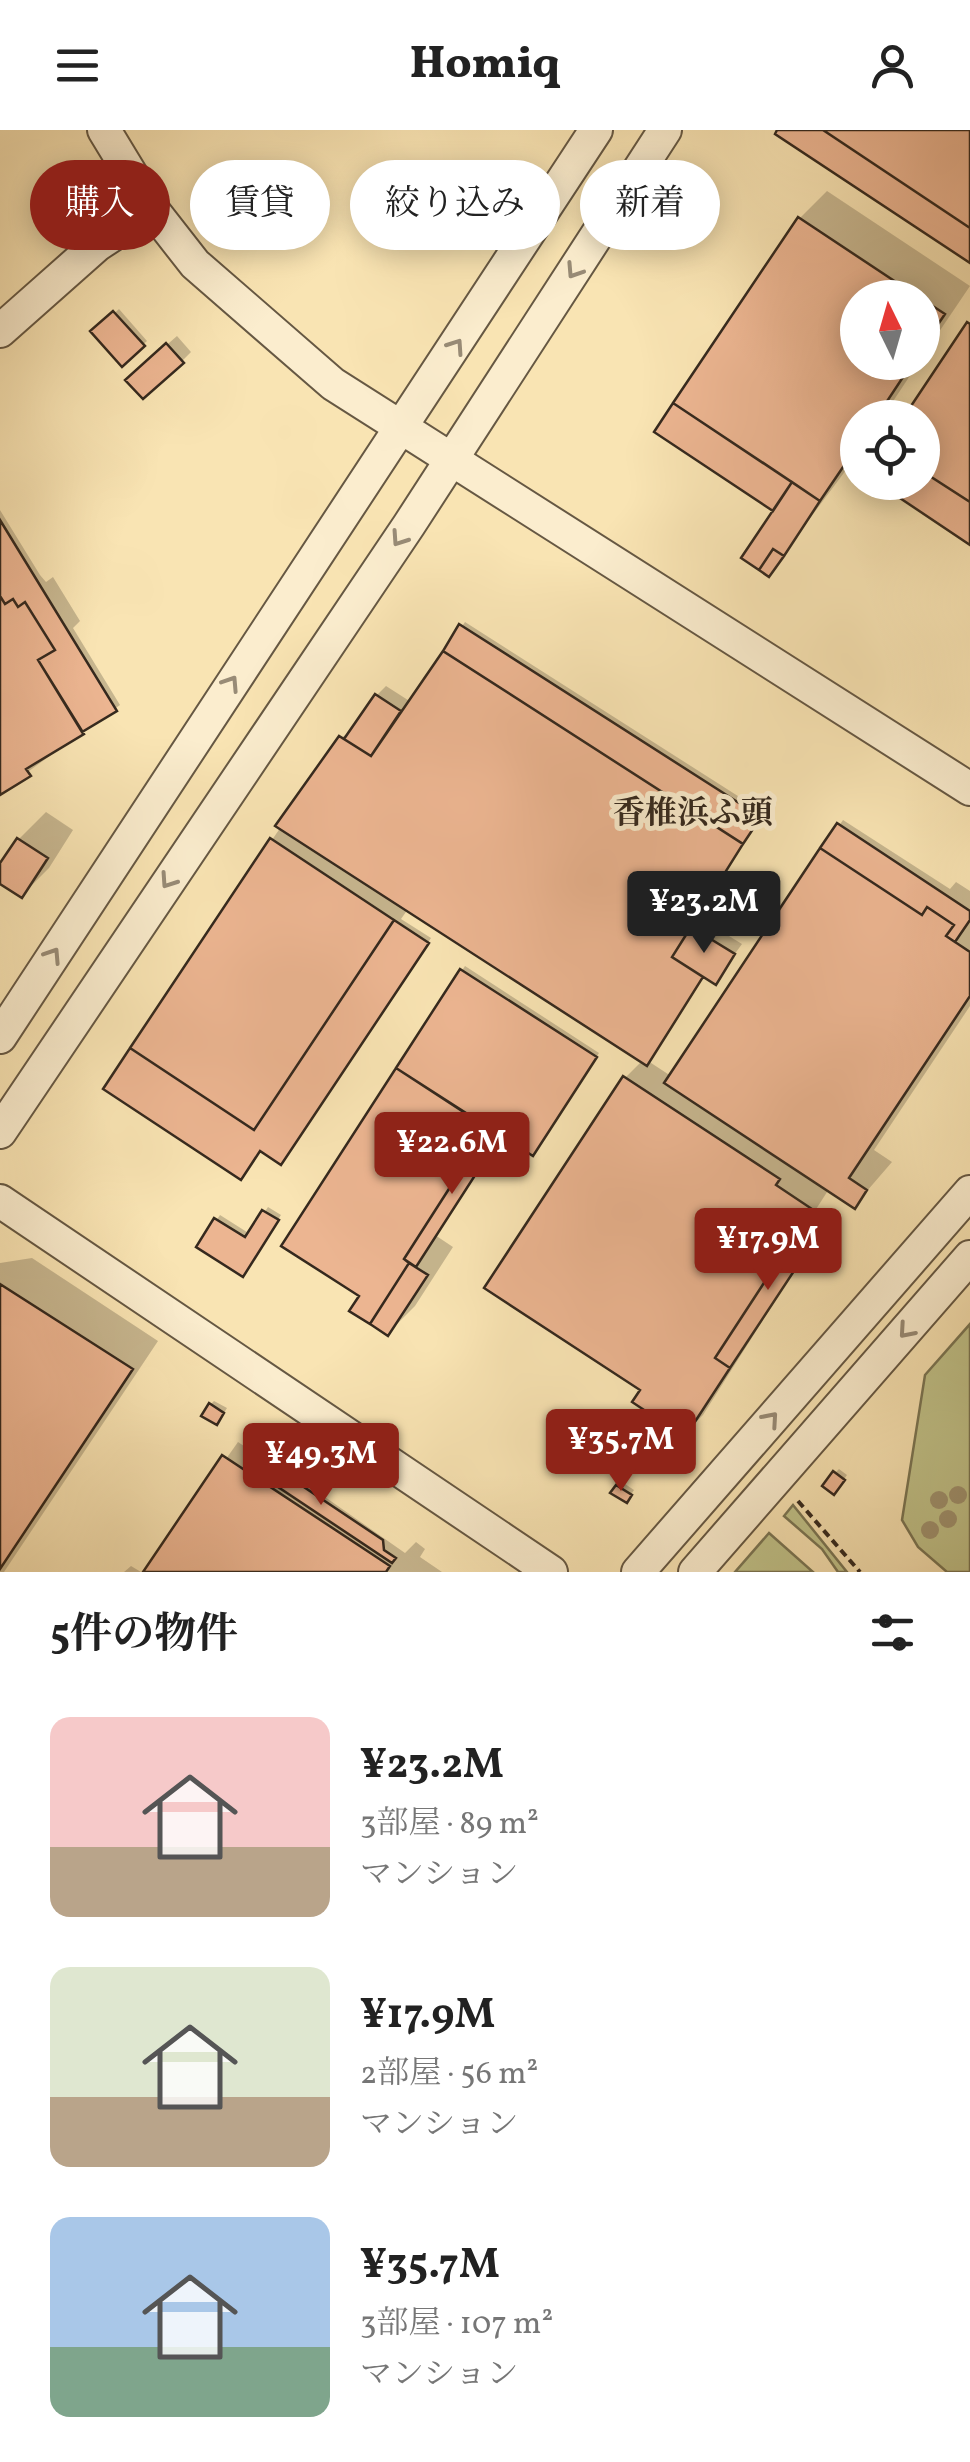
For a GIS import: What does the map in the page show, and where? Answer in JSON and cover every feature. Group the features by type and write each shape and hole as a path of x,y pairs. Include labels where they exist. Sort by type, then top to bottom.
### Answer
{"street":[{"path":"104,130 122,160"},
{"path":"0,1037 596,130"},
{"path":"0,1132 453,458 665,130"},
{"path":"170,232 195,264 333,384 970,789"},
{"path":"0,331 92,250"},
{"path":"638,1572 970,1192"},
{"path":"0,1201 551,1572"},
{"path":"696,1572 970,1258"}],"path":[{"path":"798,1500 860,1572"}],"green space":[{"path":"970,1324 970,1572 947,1572 918,1547 902,1520 925,1375"},
{"path":"793,1505 847,1572 838,1572 822,1549 784,1516"},
{"path":"769,1533 813,1572 735,1572"}],"building":[{"path":"777,130 823,130 970,228 970,263 775,134"},
{"path":"823,130 970,130 970,228"},
{"path":"798,217 893,280 840,280 840,380 901,380 888,400 840,400 840,472 820,501 673,403"},
{"path":"113,311 145,346 122,367 90,331"},
{"path":"967,322 970,324 970,502 940,483 940,400 915,400 928,380 940,380 940,362"},
{"path":"166,343 184,363 143,399 125,380"},
{"path":"673,403 792,482 773,511 654,432"},
{"path":"792,482 820,501 784,556 773,549 759,570 741,558"},
{"path":"940,483 970,502 970,545 903,500 940,500"},
{"path":"0,520 117,711 82,732 38,660 55,650 25,602 18,607 13,599 5,604 0,596"},
{"path":"773,549 784,556 769,577 759,570"},
{"path":"0,596 5,604 13,599 18,607 25,602 55,650 38,660 84,734 26,769 31,776 0,795"},
{"path":"459,624 761,817 743,844 443,651"},
{"path":"443,651 743,844 672,957 703,977 647,1066 275,826 339,736 371,756"},
{"path":"375,694 401,711 371,756 344,739"},
{"path":"837,823 970,911 970,920 955,942 946,936 954,925 927,907 922,915 820,848"},
{"path":"17,838 48,858 22,898 0,884 0,863"},
{"path":"270,838 394,920 254,1130 130,1048"},
{"path":"820,848 922,915 927,907 954,925 946,936 970,952 970,996 849,1178 867,1190 855,1209 664,1083"},
{"path":"394,920 429,943 281,1165 260,1151 241,1180 103,1089 130,1048 254,1130"},
{"path":"691,927 735,954 716,985 672,957"},
{"path":"460,969 597,1057 533,1156 396,1068"},
{"path":"396,1068 488,1128 404,1259 409,1263 370,1324 349,1311 359,1296 281,1246"},
{"path":"623,1076 780,1179 776,1185 812,1209 715,1358 730,1368 685,1437 632,1402 640,1390 484,1288"},
{"path":"488,1128 501,1135 416,1267 404,1259"},
{"path":"262,1210 279,1220 243,1277 196,1247 214,1218 245,1237"},
{"path":"805,1220 821,1230 730,1368 715,1358"},
{"path":"409,1263 428,1275 388,1336 370,1324"},
{"path":"0,1284 133,1369 0,1569"},
{"path":"209,1403 224,1413 217,1425 201,1416"},
{"path":"222,1455 390,1566 386,1572 143,1572"},
{"path":"259,1457 383,1540 384,1550 396,1558 392,1563 251,1469"},
{"path":"833,1471 845,1480 834,1495 822,1486"},
{"path":"616,1485 632,1495 627,1503 610,1493"}],"district":[{"name":"香椎浜ふ頭","path":"693,812"}]}
